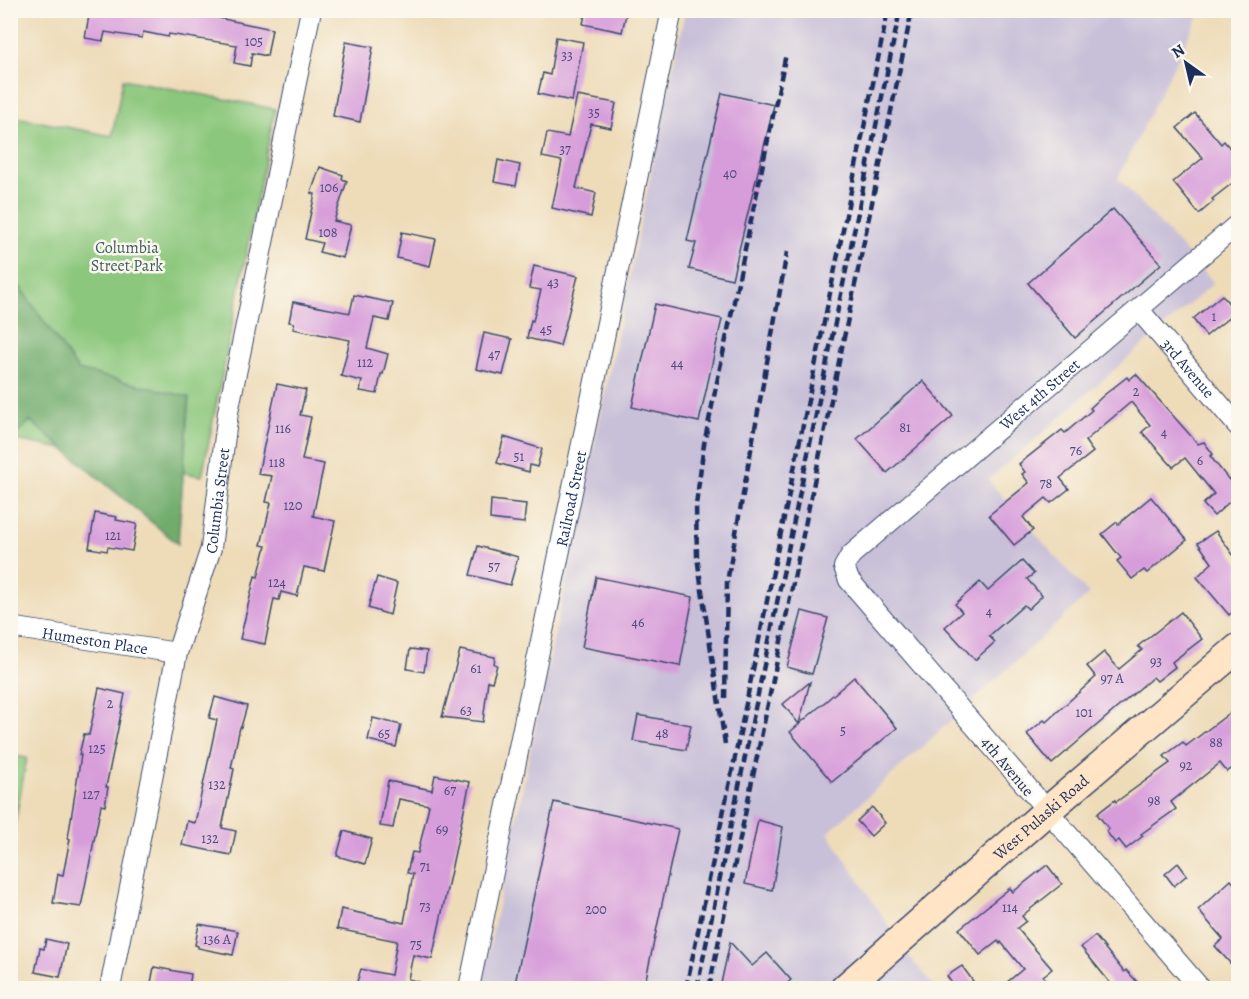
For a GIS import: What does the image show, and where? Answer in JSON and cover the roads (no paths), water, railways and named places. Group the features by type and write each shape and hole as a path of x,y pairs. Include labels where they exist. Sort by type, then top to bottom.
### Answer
{"main road":[{"name":"West Pulaski Road","path":"844,988 1239,648"}],"street":[{"name":"Columbia Street","path":"110,988 177,653 211,548 228,412 311,10"},
{"name":"Railroad Street","path":"469,988 672,10"},
{"name":"West 4th Street","path":"844,567 851,555 1239,224"},
{"name":"3rd Avenue","path":"1139,310 1239,426"},
{"name":"4th Avenue","path":"844,567 849,580 1200,988"},
{"name":"Humeston Place","path":"10,627 177,653"}],"railway":[{"path":"686,988 888,10"},
{"path":"697,988 900,10"},
{"path":"709,988 912,10"},
{"path":"725,744 697,557 696,505 704,444 786,54"},
{"path":"725,698 727,582 787,252"}],"park label":[{"name":"Columbia Street Park","path":"127,256"}]}
